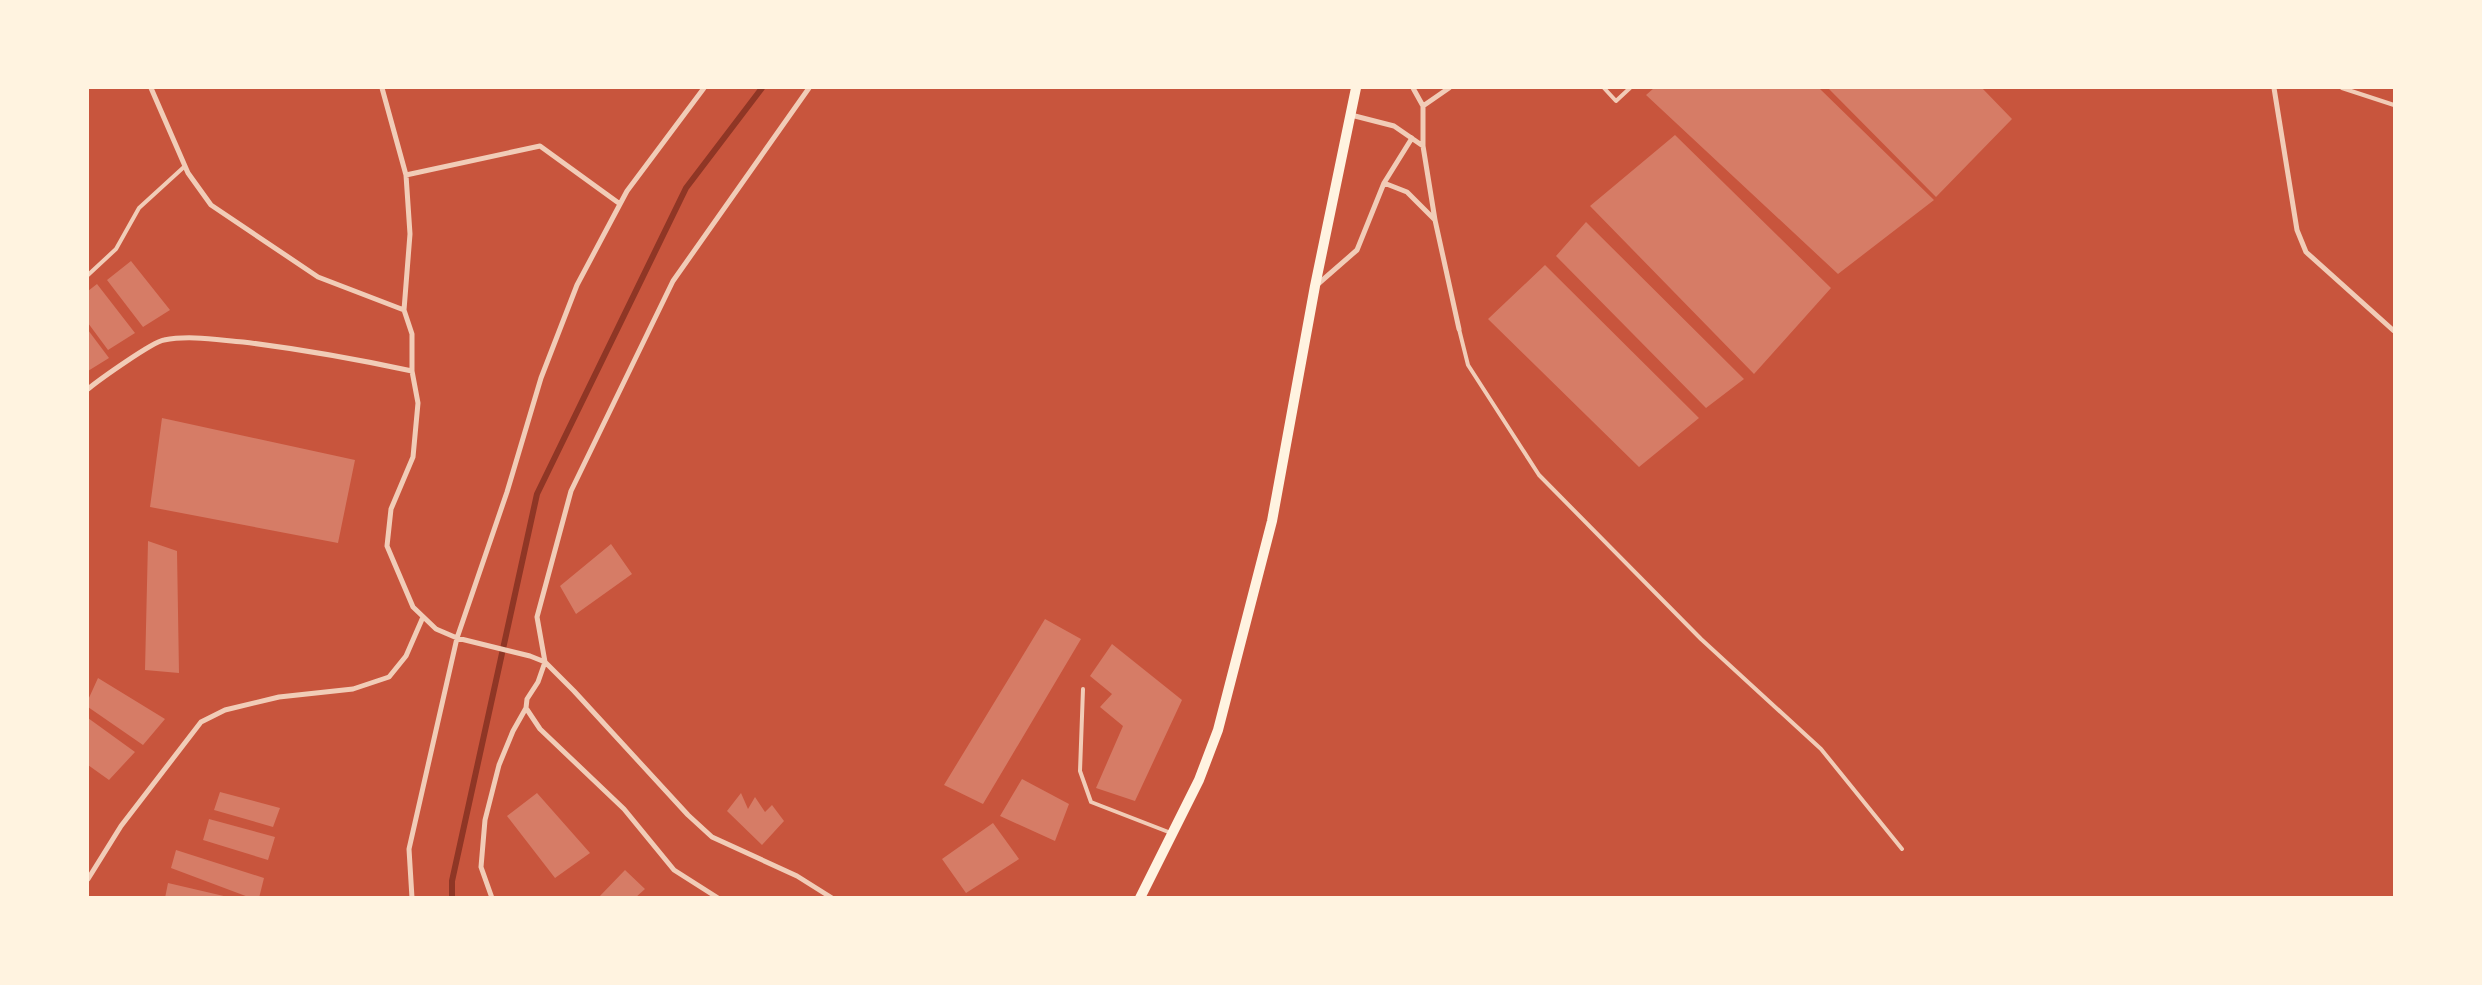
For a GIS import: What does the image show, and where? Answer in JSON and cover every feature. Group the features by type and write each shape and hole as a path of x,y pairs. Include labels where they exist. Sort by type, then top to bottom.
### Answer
{"main road":[{"path":"1140,898 1199,780 1218,730 1272,521 1315,286 1356,88"}],"street":[{"path":"151,88 185,166 211,205 318,277 404,310"},
{"path":"382,88 406,175 410,234 404,310 412,334 412,371 418,403 414,457 391,509 387,546 413,607 436,629 457,638 530,656 544,662 574,691 688,815 712,837 797,876 832,898"},
{"path":"412,898 409,848 457,638 507,492 541,378 577,285 620,204 704,88"},
{"path":"492,898 481,868 485,820 499,765 512,731 526,708 527,698 538,682 544,662 537,617 571,491 673,281 809,88"},
{"path":"1413,88 1423,106 1423,146 1435,220 1460,329"},
{"path":"1423,106 1449,88"},
{"path":"2274,88 2297,230 2306,252 2394,330"},
{"path":"1351,115 1394,126 1423,146"},
{"path":"1315,286 1357,250 1384,183 1412,138"},
{"path":"406,175 540,146 620,204"},
{"path":"1384,183 1407,192 1435,220"},
{"path":"88,389 100,378 162,340 205,338 273,346 354,358 412,371"},
{"path":"88,880 121,826 200,722 225,710 279,697 353,689 389,677 406,656 423,617"},
{"path":"526,708 540,728 624,809 674,870 718,898"}],"lane":[{"path":"1604,88 1616,101 1630,88"},
{"path":"2342,88 2394,104"},
{"path":"88,275 116,249 139,208 185,166"},
{"path":"1460,329 1468,365 1539,475 1701,638 1821,749 1902,849"},
{"path":"1083,689 1080,771 1091,802 1173,834"}],"building":[{"path":"1654,88 1819,88 1934,200 1838,274 1646,95"},
{"path":"1828,88 1982,88 2012,119 1936,197"},
{"path":"1675,135 1831,288 1754,374 1590,206"},
{"path":"1586,222 1744,379 1706,408 1556,256"},
{"path":"131,261 170,310 143,327 107,280"},
{"path":"1545,265 1699,418 1639,467 1488,319"},
{"path":"97,284 135,333 108,350 88,323 88,291"},
{"path":"88,330 109,358 88,371"},
{"path":"162,418 355,460 338,543 150,507"},
{"path":"148,541 177,551 179,673 145,670"},
{"path":"611,544 632,574 576,614 560,586"},
{"path":"1045,619 1081,639 983,804 944,785"},
{"path":"1112,644 1182,700 1135,801 1096,788 1123,726 1100,707 1112,694 1090,676"},
{"path":"98,678 165,719 143,745 88,707 88,700"},
{"path":"88,718 135,752 109,780 88,765"},
{"path":"1022,779 1069,804 1055,841 1000,816"},
{"path":"220,792 280,808 273,827 214,810"},
{"path":"537,793 590,853 555,878 507,816"},
{"path":"741,793 748,809 755,797 765,812 772,805 784,821 762,845 727,811"},
{"path":"209,819 275,837 268,860 203,840"},
{"path":"993,823 1019,859 966,893 942,859"},
{"path":"176,850 264,878 259,898 251,898 171,868"},
{"path":"625,870 645,889 635,898 598,898"},
{"path":"168,883 228,897 228,898 165,898"}],"waterway":[{"path":"452,898 452,881 537,494 686,188 762,88"}]}
